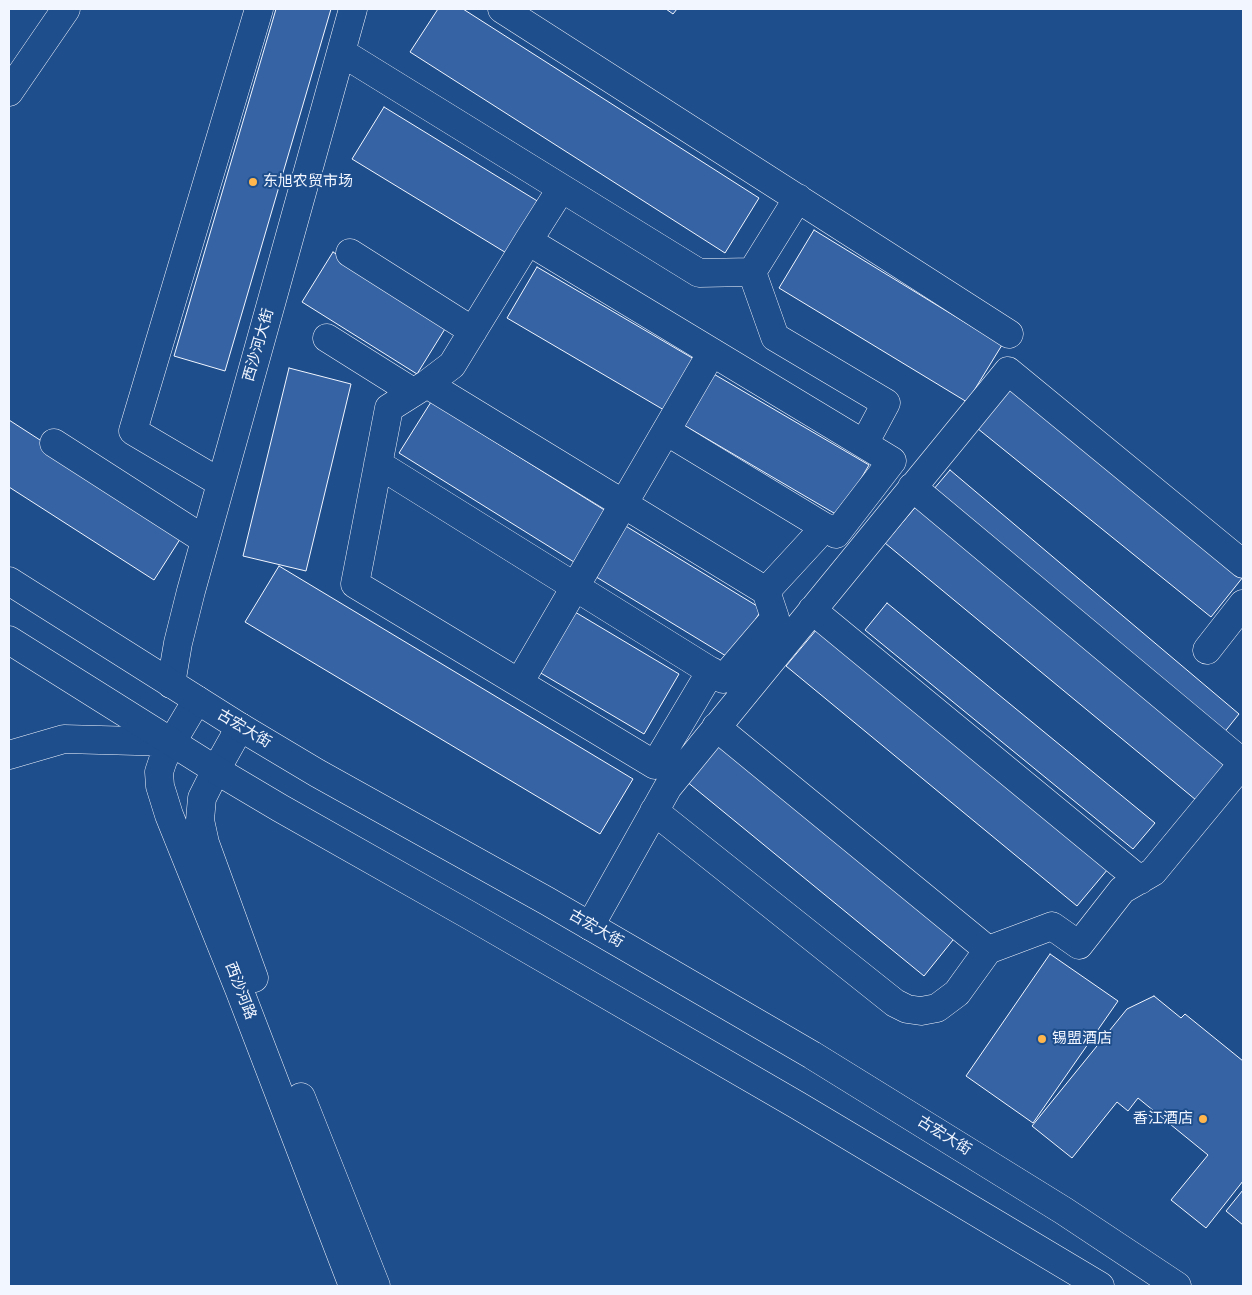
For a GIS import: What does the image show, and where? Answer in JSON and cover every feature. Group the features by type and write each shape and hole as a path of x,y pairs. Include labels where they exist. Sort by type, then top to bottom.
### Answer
{"street":[{"path":"9,92 66,9"},
{"path":"221,483 134,431 258,9"},
{"name":"西沙河大街","path":"171,684 190,590 353,9"},
{"path":"502,9 1009,334"},
{"path":"341,52 699,274 752,272"},
{"path":"561,188 452,365 389,408 355,584 655,765 711,671"},
{"path":"752,272 798,198"},
{"path":"528,241 892,461 836,534 666,431"},
{"path":"350,254 473,331"},
{"path":"752,272 775,337 886,404 864,444"},
{"path":"327,338 420,388 623,504 766,591 775,618 723,679 378,464"},
{"path":"519,683 712,352"},
{"path":"590,926 668,787 1008,371 1243,564"},
{"path":"54,443 205,540"},
{"path":"654,811 882,994 907,1009 921,1011 937,1008 957,993 988,950 1052,926 1079,945 1122,890 1153,872 1243,763 912,487"},
{"path":"766,591 825,527"},
{"name":"古宏大街","path":"9,581 240,727 318,773 547,901 812,1055 1064,1211 1177,1286"},
{"path":"1207,650 1243,604"},
{"path":"812,610 1140,880"},
{"path":"9,640 280,808 470,915 797,1105 1100,1286"},
{"name":"西沙河路","path":"197,700 172,742 159,772 160,786 169,815 243,998 353,1286"},
{"name":"西沙河路","path":"240,727 202,798 200,820 205,843 258,988 376,1286"},
{"path":"716,727 988,950"},
{"path":"9,755 64,739 172,742"}],"building":[{"name":"东旭农贸市场","path":"276,9 331,9 225,371 174,356"},
{"path":"438,9 463,9 759,198 725,253 410,52"},
{"path":"666,9 677,9 673,14"},
{"path":"384,107 539,202 508,254 352,159"},
{"path":"814,230 1002,345 967,402 779,288"},
{"path":"333,252 448,324 417,374 302,302"},
{"path":"537,267 694,359 664,410 507,318"},
{"path":"289,368 351,384 306,571 243,556"},
{"path":"712,373 869,465 839,516 682,424"},
{"path":"1007,381 1243,577 1211,617 972,424"},
{"path":"431,402 606,511 574,562 399,453"},
{"path":"9,420 184,533 154,580 9,487"},
{"path":"950,470 1239,714 1223,734 933,490"},
{"path":"918,504 1228,761 1196,800 885,543"},
{"path":"624,525 762,609 731,659 593,575"},
{"path":"279,566 633,779 600,834 245,622"},
{"path":"887,603 1155,823 1133,849 865,630"},
{"path":"575,612 679,674 644,734 539,672"},
{"path":"817,629 1108,869 1077,906 786,666"},
{"path":"719,741 957,935 924,976 686,781"},
{"name":"锡盟酒店","path":"1050,954 1118,1001 1033,1123 966,1076"},
{"name":"香江酒店","path":"1154,996 1181,1018 1185,1014 1243,1061 1243,1181 1206,1228 1171,1200 1208,1155 1138,1098 1128,1111 1117,1102 1072,1158 1032,1126 1127,1009"},
{"path":"1243,1190 1243,1225 1226,1211"}],"place":[{"name":"东旭农贸市场","path":"253,182"},
{"name":"锡盟酒店","path":"1042,1039"},
{"name":"香江酒店","path":"1203,1119"}]}
